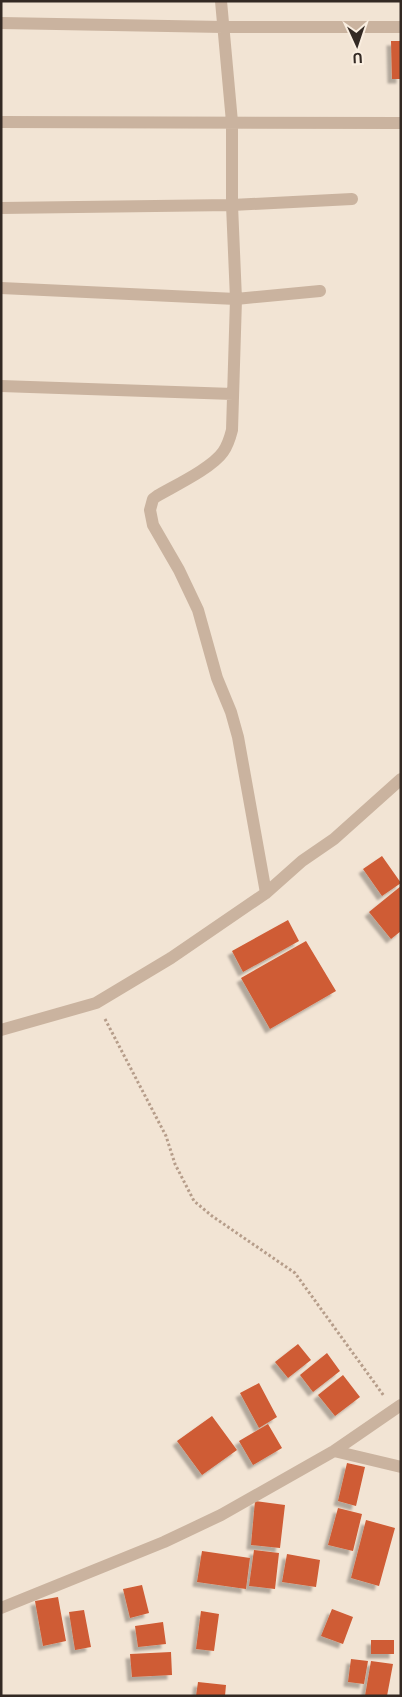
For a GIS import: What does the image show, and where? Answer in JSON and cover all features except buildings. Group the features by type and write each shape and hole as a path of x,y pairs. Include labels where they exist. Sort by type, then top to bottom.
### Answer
{"street":[{"path":"222,1 232,122 232,205 236,299 232,430 229,441 222,453 214,461 156,496 153,499 150,510 153,525 179,570 198,610 217,678 231,712 238,737 266,893"},
{"path":"1,24 401,27"},
{"path":"1,122 401,123"},
{"path":"1,208 232,205 352,199"},
{"path":"1,288 236,299 320,291"},
{"path":"1,386 233,394"},
{"path":"1,1030 96,1003 171,958 266,893 302,861 334,840 401,779"},
{"path":"1,1608 164,1542 221,1515 334,1451 398,1408"},
{"path":"334,1451 401,1467"}],"path":[{"path":"96,1003 166,1136 175,1164 194,1201 212,1216 295,1273 398,1408"}]}
